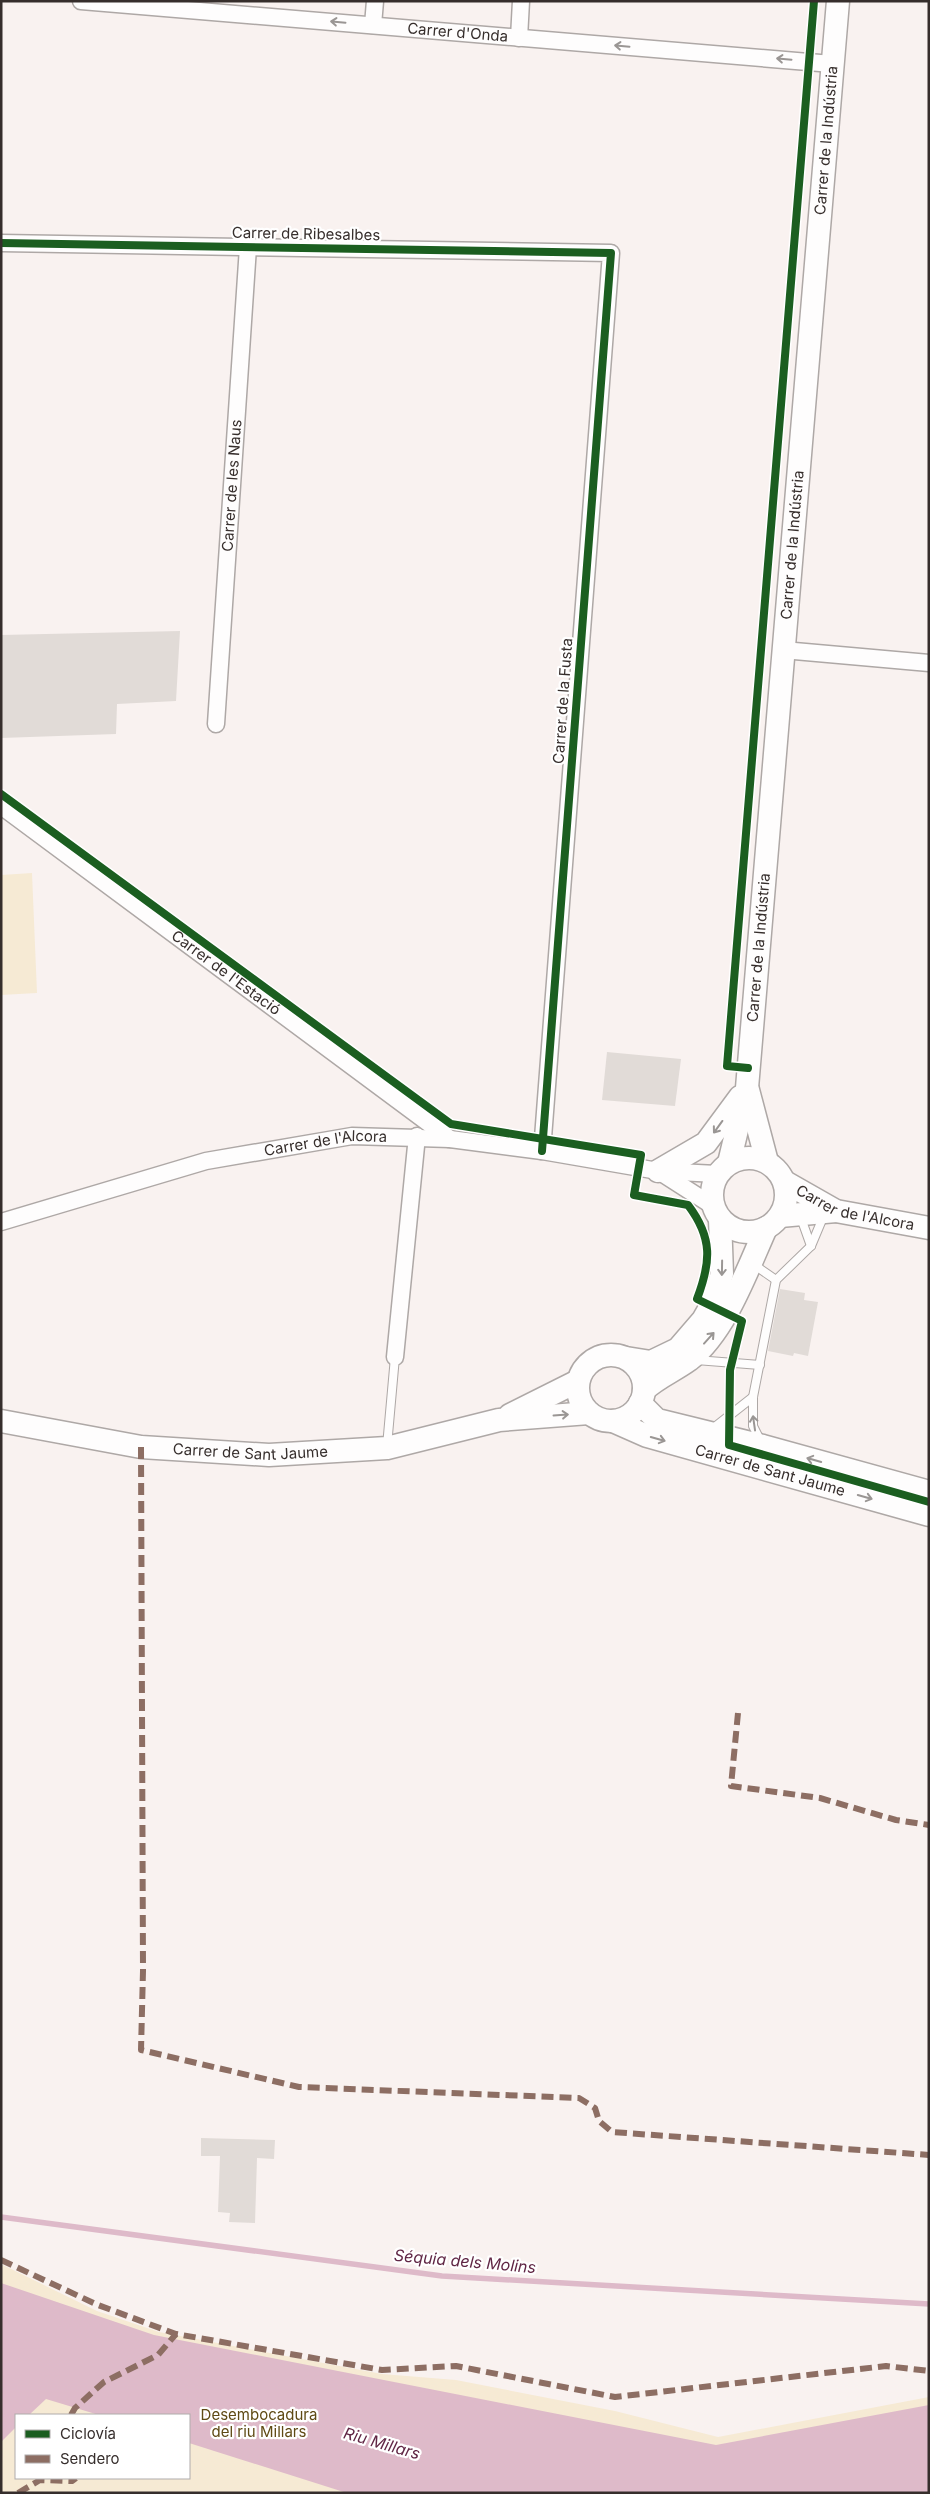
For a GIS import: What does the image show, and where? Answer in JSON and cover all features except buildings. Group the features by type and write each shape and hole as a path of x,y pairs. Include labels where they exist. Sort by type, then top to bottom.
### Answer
{"street":[{"name":"Carrer d'Onda","path":"81,1 832,64"},
{"path":"373,25 375,1"},
{"path":"519,38 521,1"},
{"name":"Carrer de la Indústria","path":"723,1169 747,1088 838,1"},
{"name":"Carrer de Ribesalbes","path":"1,243 611,253"},
{"name":"Carrer de les Naus","path":"216,724 248,247"},
{"name":"Carrer de la Fusta","path":"542,1151 611,253"},
{"path":"783,650 929,663"},
{"name":"Carrer de l'Estació","path":"1,806 450,1139"},
{"path":"658,1171 706,1143 747,1088"},
{"name":"Carrer de la Indústria","path":"747,1088 767,1162"},
{"name":"Carrer de l'Alcora","path":"1,1222 206,1161 352,1136 418,1136 450,1139 542,1151 658,1171 723,1169"},
{"path":"395,1358 418,1136"},
{"path":"750,1157 767,1162 780,1174 784,1182 787,1196 782,1220 750,1262 727,1314 689,1360 656,1378 628,1415 613,1421 604,1421 589,1413 579,1398 578,1381 582,1371 597,1358 606,1355 651,1362 678,1349 703,1320 711,1306 722,1274 717,1212 712,1190 723,1169 739,1158 750,1157"},
{"name":"Carrer de l'Alcora","path":"658,1171 717,1212"},
{"name":"Carrer de l'Alcora","path":"784,1182 831,1212 929,1228"},
{"path":"717,1212 726,1225 741,1232 758,1231 782,1220 831,1212"},
{"path":"626,1358 640,1372 642,1397"},
{"name":"Carrer de Sant Jaume","path":"499,1420 578,1381"},
{"name":"Carrer de Sant Jaume","path":"642,1397 657,1420 763,1446 929,1492"},
{"name":"Carrer de Sant Jaume","path":"1,1421 141,1447 269,1455 386,1448 499,1420 589,1413"},
{"name":"Carrer de Sant Jaume","path":"613,1421 648,1436 929,1515"}],"lane":[{"path":"763,1446 753,1426 753,1397 776,1280 811,1246 831,1212"},
{"path":"782,1220 811,1246"},
{"path":"750,1262 776,1280"},
{"path":"386,1448 395,1358"},
{"path":"689,1360 760,1366"},
{"path":"706,1433 753,1397"}],"green space":[{"path":"32,873 37,993 1,995 1,875"},
{"name":"Desembocadura del riu Millars","path":"1,2264 97,2311 159,2332 382,2374 456,2380 615,2411 718,2437 929,2397 929,2493 1,2493"}],"water":[{"name":"Desembocadura del riu Millars","path":"1,2283 154,2335 716,2445 929,2405 929,2493 347,2493 190,2443 190,2414 96,2414 46,2399 30,2414 15,2414 15,2428 1,2442"}],"waterway":[{"name":"Séquia dels Molins","path":"1,2217 442,2276 929,2304"}],"marked path":[{"path":"141,1447 143,1971 141,2050 299,2087 579,2098 595,2108 599,2121 612,2132 929,2155"},
{"path":"738,1713 731,1786 820,1798 896,1820 929,1825"},
{"path":"1,2260 98,2305 176,2334 382,2370 456,2366 615,2397 886,2366 929,2371"},
{"path":"72,2414 75,2408 104,2382 158,2355 176,2334"},
{"path":"18,2493 40,2480 72,2481 75,2479"}],"cycle path":[{"path":"748,1068 727,1066 814,1"},
{"path":"1,243 611,253 542,1151"},
{"path":"1,794 451,1124 641,1155 634,1195 688,1205 702,1228 706,1239 707,1262 697,1299 742,1321 730,1370 729,1445 929,1502"}],"water label":[{"name":"Riu Millars","path":"382,2443"}]}
